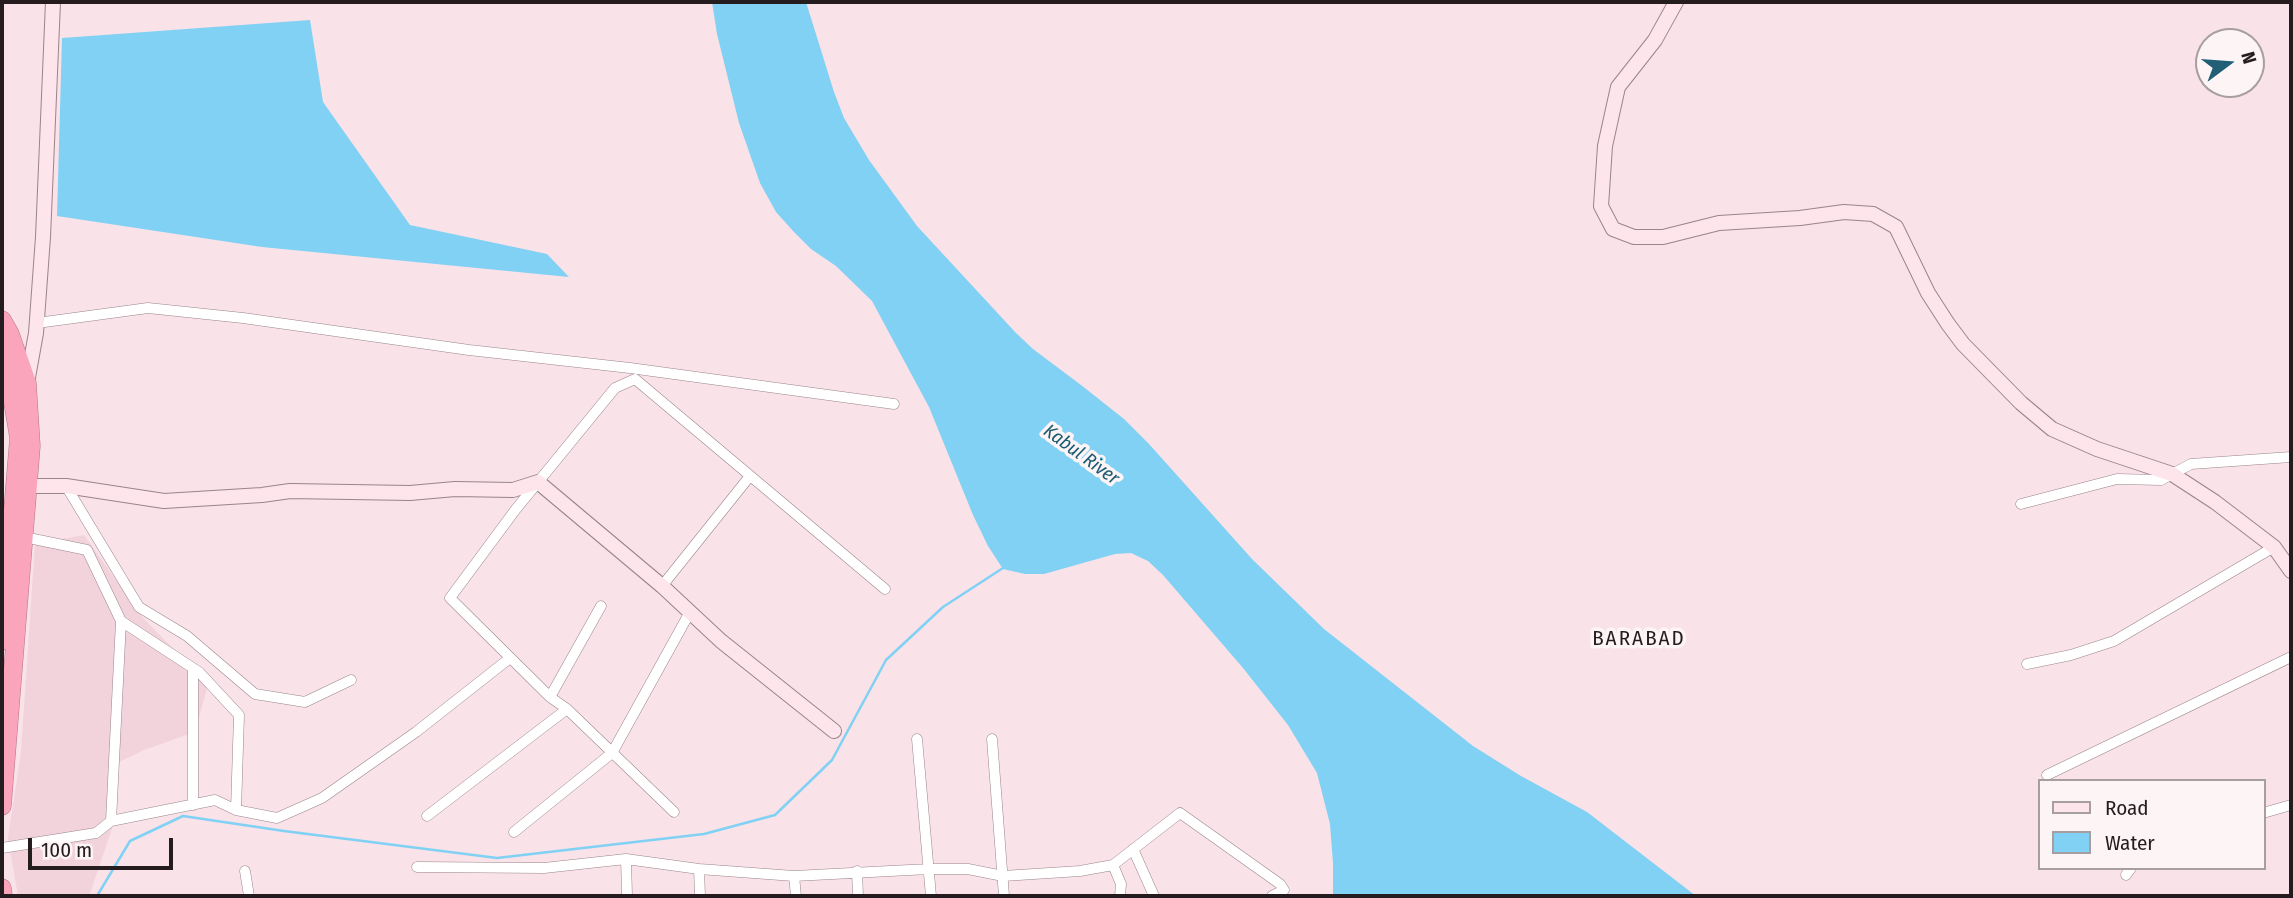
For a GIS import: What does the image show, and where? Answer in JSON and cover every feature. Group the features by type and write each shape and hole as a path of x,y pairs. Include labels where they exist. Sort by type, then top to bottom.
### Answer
{"highway":[{"path":"2,806 8,664 24,537 31,446 27,383 6,327"},
{"path":"2,351 19,438 2,641"},
{"path":"2,889 3,896"}],"street":[{"path":"27,383 36,328 53,2"},
{"path":"1676,2 1655,40 1618,87 1605,146 1601,206 1613,229 1634,237 1663,236 1719,223 1800,218 1844,212 1873,214 1896,227 1928,293 1948,324 1963,344 2021,403 2052,429 2097,449 2172,474 2215,502 2274,547 2291,571"},
{"path":"6,327 36,328 148,308 243,318 469,350 630,368 894,404"},
{"path":"674,812 550,697 450,598 538,482 615,388 635,379 885,589"},
{"path":"2021,504 2117,479 2161,480 2190,464 2291,457"},
{"path":"662,586 750,476"},
{"path":"29,486 66,486 164,501 290,491 410,493 455,489 513,490 538,482"},
{"path":"538,482 662,586 721,641 834,731"},
{"path":"66,486 139,607 187,636 255,694 305,702 351,680"},
{"path":"24,537 87,550 121,621 111,821"},
{"path":"2027,664 2114,641 2274,547"},
{"path":"550,697 601,606"},
{"path":"514,832 612,753 690,612"},
{"path":"121,621 193,668 239,715 236,810"},
{"path":"2048,775 2291,657"},
{"path":"2,848 96,833 111,821 215,800 236,810 277,818 323,798 416,732 510,658"},
{"path":"193,668 193,805"},
{"path":"428,816 566,709"},
{"path":"917,738 932,896"},
{"path":"992,738 1004,896"},
{"path":"2265,812 2291,805"},
{"path":"416,867 544,867 626,859 699,869 794,876 929,869 968,869 1003,876 1080,872 1113,865 1180,813 1280,884 1284,890 1272,896"},
{"path":"1133,849 1154,896"},
{"path":"626,859 627,896"},
{"path":"1113,865 1121,884 1120,896"},
{"path":"699,869 700,896"},
{"path":"245,871 249,896"},
{"path":"857,871 858,896"},
{"path":"794,876 796,896"}],"shaded area":[{"path":"84,535 142,617 208,684 195,732 144,750 117,763 115,820 89,896 18,896 8,838 21,752 35,544"}],"water":[{"name":"Kabul River","path":"712,2 806,2 844,118 869,160 917,226 1016,333 1124,419 1252,559 1324,629 1473,746 1587,812 1696,896 1333,896 1330,824 1317,773 1288,725 1163,575 1148,561 1131,553 1115,554 1044,574 1025,574 1003,569 973,515 929,407 872,301 836,266 811,249 794,232 776,212 760,183 739,123"},
{"path":"310,20 323,102 410,225 547,254 569,277 262,247 57,216 62,38"}],"waterway":[{"path":"97,896 130,841 183,816 497,858 704,834 775,815 832,760 886,660 943,607 1003,568"}],"district":[{"name":"BARABAD","path":"1639,639"}]}
